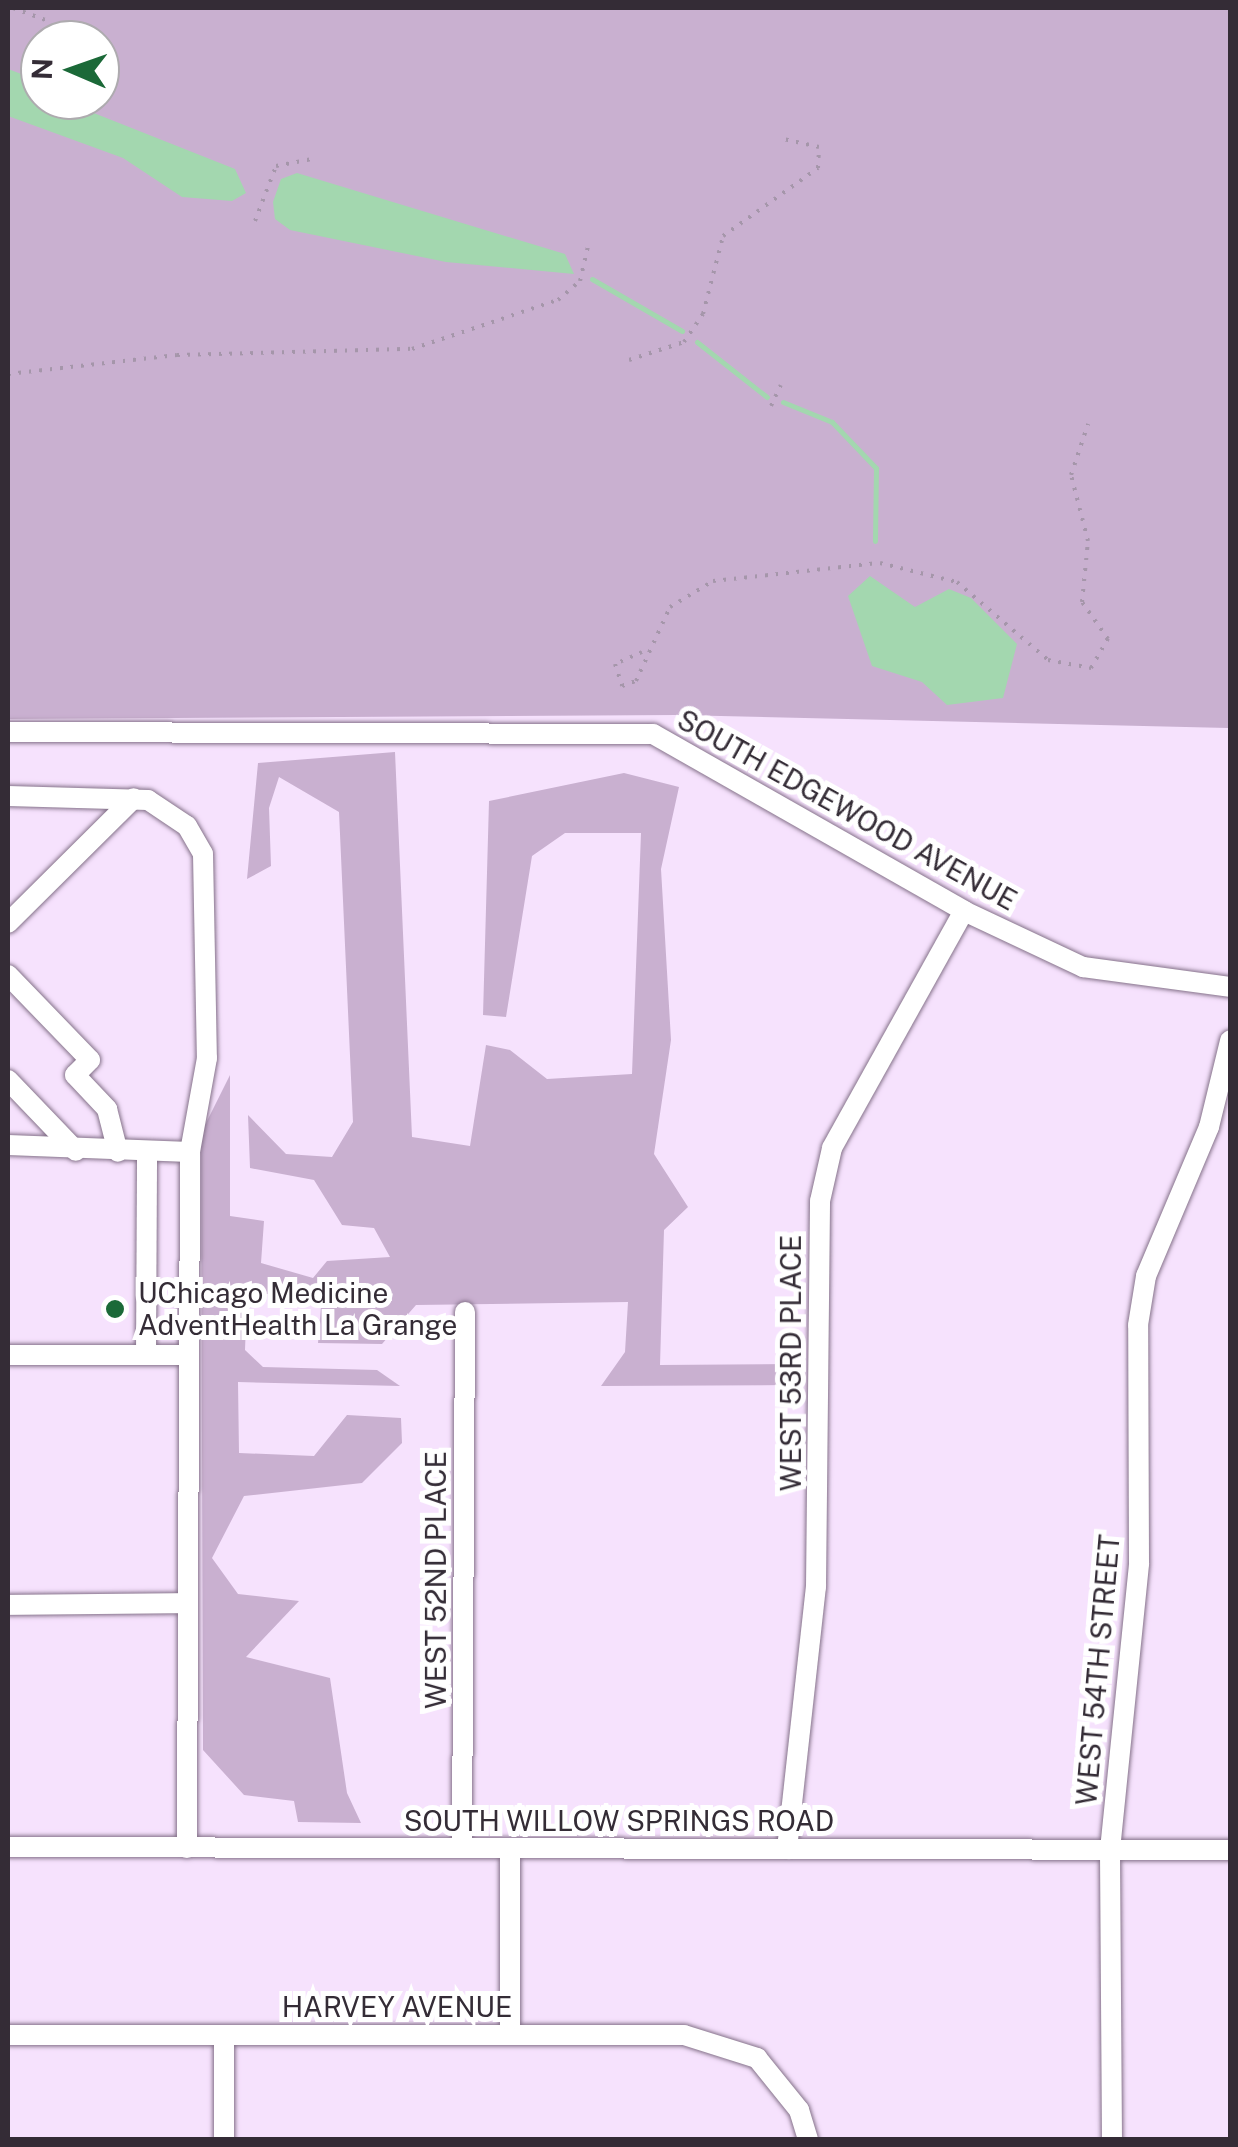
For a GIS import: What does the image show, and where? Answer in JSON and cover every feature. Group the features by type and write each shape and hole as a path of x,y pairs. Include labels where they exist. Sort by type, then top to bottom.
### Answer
{"street":[{"name":"SOUTH EDGEWOOD AVENUE","path":"8,732 653,734 964,911 1084,967 1230,987"},
{"path":"8,796 134,798 174,815 203,854 207,1058 190,1152 187,1848"},
{"path":"8,923 134,798"},
{"name":"WEST 53RD PLACE","path":"787,1849 816,1587 820,1201 832,1148 964,911"},
{"path":"8,975 90,1060 75,1075 107,1108 118,1152"},
{"name":"WEST 54TH STREET","path":"1112,2140 1110,1850 1140,1563 1138,1325 1146,1276 1209,1128 1230,1041"},
{"path":"8,1080 76,1151"},
{"path":"8,1145 76,1151 190,1152"},
{"path":"146,1152 146,1355"},
{"name":"WEST 52ND PLACE","path":"462,1848 465,1312"},
{"path":"8,1355 189,1355"},
{"path":"8,1605 188,1604"},
{"name":"SOUTH WILLOW SPRINGS ROAD","path":"8,1847 1230,1850"},
{"path":"510,1848 510,2034"},
{"name":"HARVEY AVENUE","path":"8,2035 510,2034 710,2039 775,2075 808,2140"},
{"path":"224,2036 224,2140"}],"path":[{"path":"13,8 46,20"},
{"path":"629,360 684,342 697,326 722,236 783,202 822,162 812,143 779,138"},
{"path":"255,221 262,189 284,160 313,159"},
{"path":"8,374 176,355 412,349 534,312 580,281 589,243"},
{"path":"772,406 781,385"},
{"path":"642,652 615,664 622,686 636,680 642,652 679,597 713,581 880,562 957,582 1048,660 1091,668 1108,638 1082,602 1088,541 1071,476 1088,424"}],"shaded area":[{"path":"8,8 1230,8 1228,728 677,715 8,719"},
{"path":"8,69 20,74 20,120 111,120 235,169 246,193 232,201 182,197 123,158 8,116"},
{"path":"297,173 565,254 574,274 446,262 290,230 275,219 273,202 281,179"},
{"path":"870,576 915,607 949,589 971,598 1017,644 1003,698 947,705 922,682 872,666 848,596"},
{"path":"395,752 412,1137 470,1146 486,1045 510,1050 547,1079 632,1074 641,833 565,833 532,856 506,1017 483,1015 489,801 624,773 679,787 661,869 671,1040 654,1154 688,1207 664,1230 660,1365 791,1364 790,1385 601,1386 625,1352 628,1302 416,1305 382,1344 318,1343 322,1294 247,1294 245,1350 263,1367 377,1370 400,1386 238,1382 239,1453 314,1456 347,1415 401,1418 402,1443 362,1483 244,1496 212,1558 238,1594 299,1601 246,1657 330,1678 347,1793 361,1823 298,1822 294,1801 244,1795 203,1750 201,1133 230,1075 230,1216 264,1221 261,1263 313,1278 327,1261 390,1257 374,1228 342,1225 314,1180 250,1168 248,1115 286,1154 332,1157 353,1122 339,812 279,777 269,808 271,866 247,879 258,763"}],"waterway":[{"path":"592,279 682,331"},
{"path":"697,342 767,397"},
{"path":"783,402 832,422 876,468 875,541"}],"place":[{"name":"UChicago Medicine AdventHealth La Grange","path":"115,1309"}]}
